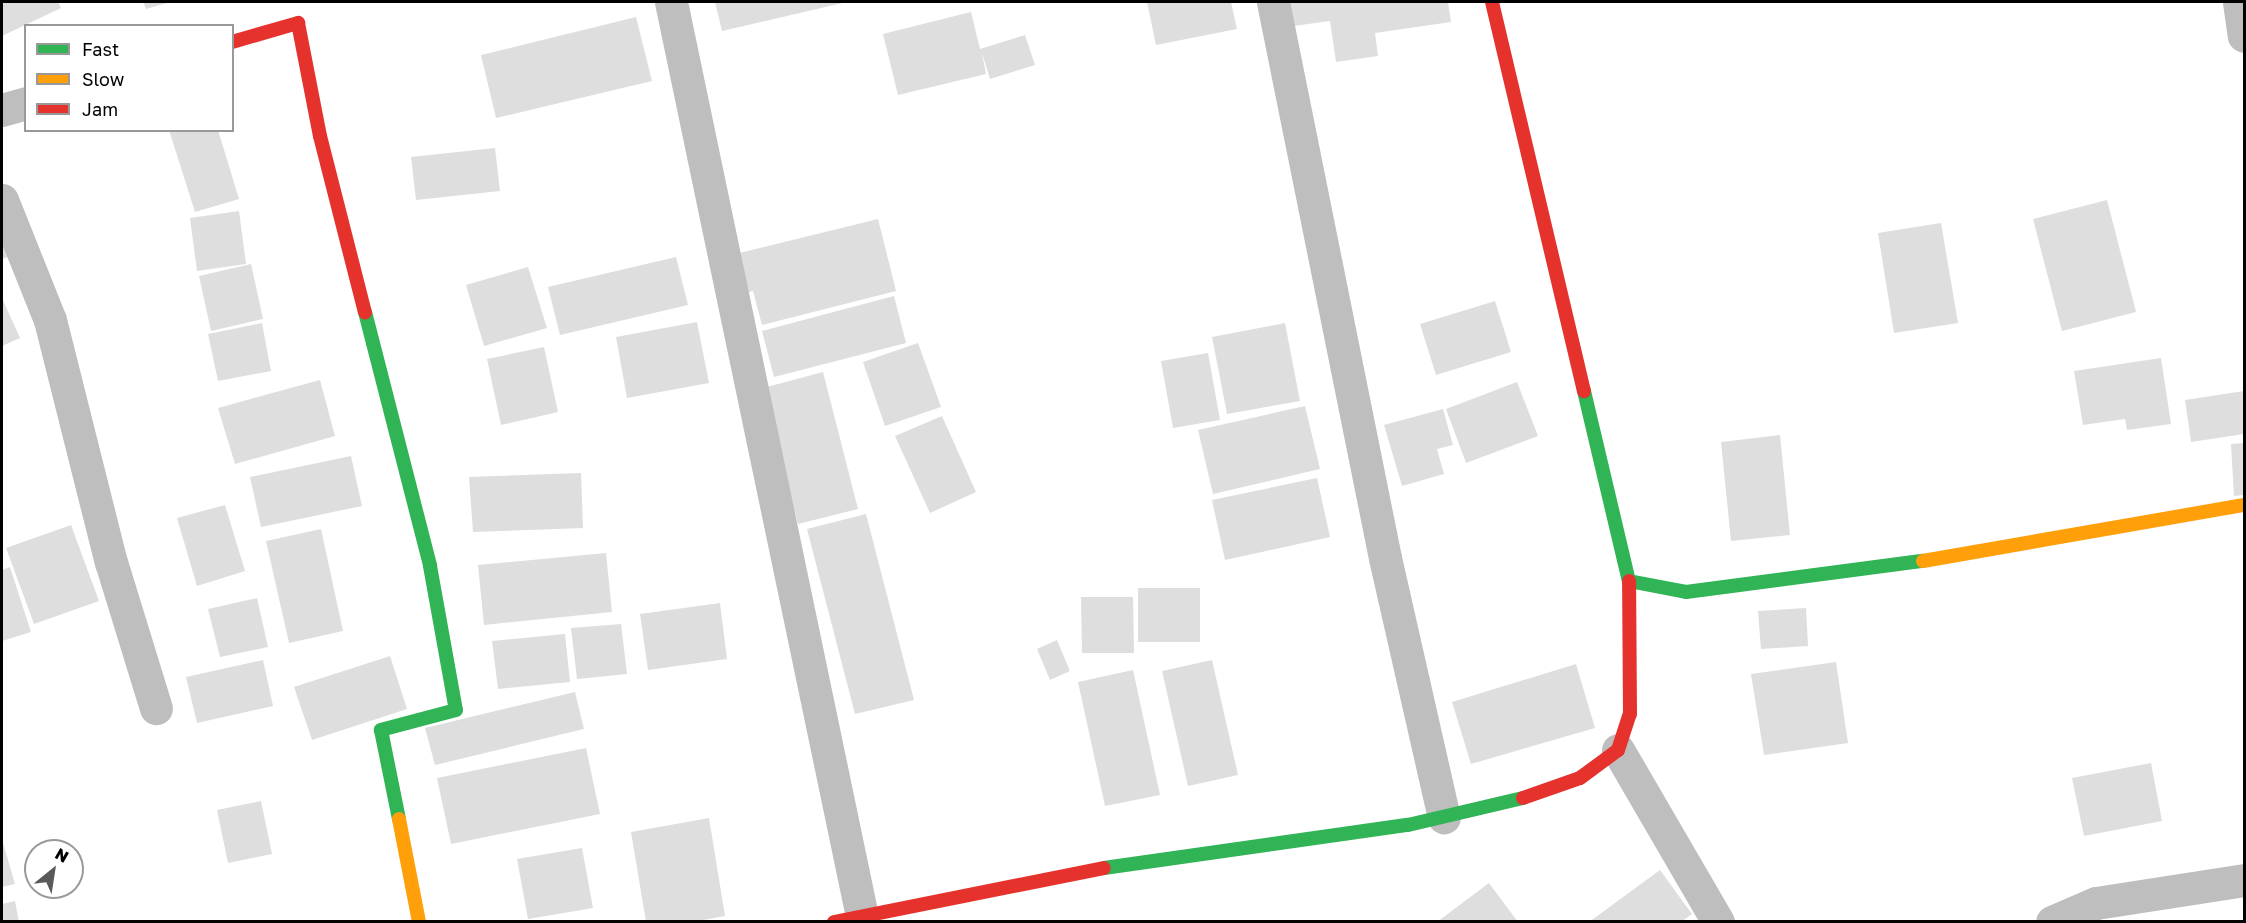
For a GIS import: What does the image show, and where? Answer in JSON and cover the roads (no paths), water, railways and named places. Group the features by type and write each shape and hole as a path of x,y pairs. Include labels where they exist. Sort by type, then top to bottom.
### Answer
{"street":[{"path":"671,2 848,919 1066,873 1408,825 1529,797 1580,778 1618,750 1630,714 1629,581 1492,2"},
{"path":"1273,2 1385,558 1444,817"},
{"path":"2239,2 2244,36"},
{"path":"234,41 298,23 320,136 430,566 456,710 381,730 419,921"},
{"path":"2,110 24,103"},
{"path":"2,200 50,320 111,562 156,708"},
{"path":"1629,581 1698,591 1904,564 2244,505"},
{"path":"1618,750 1718,921"},
{"path":"2052,921 2096,903 2244,880"}]}
